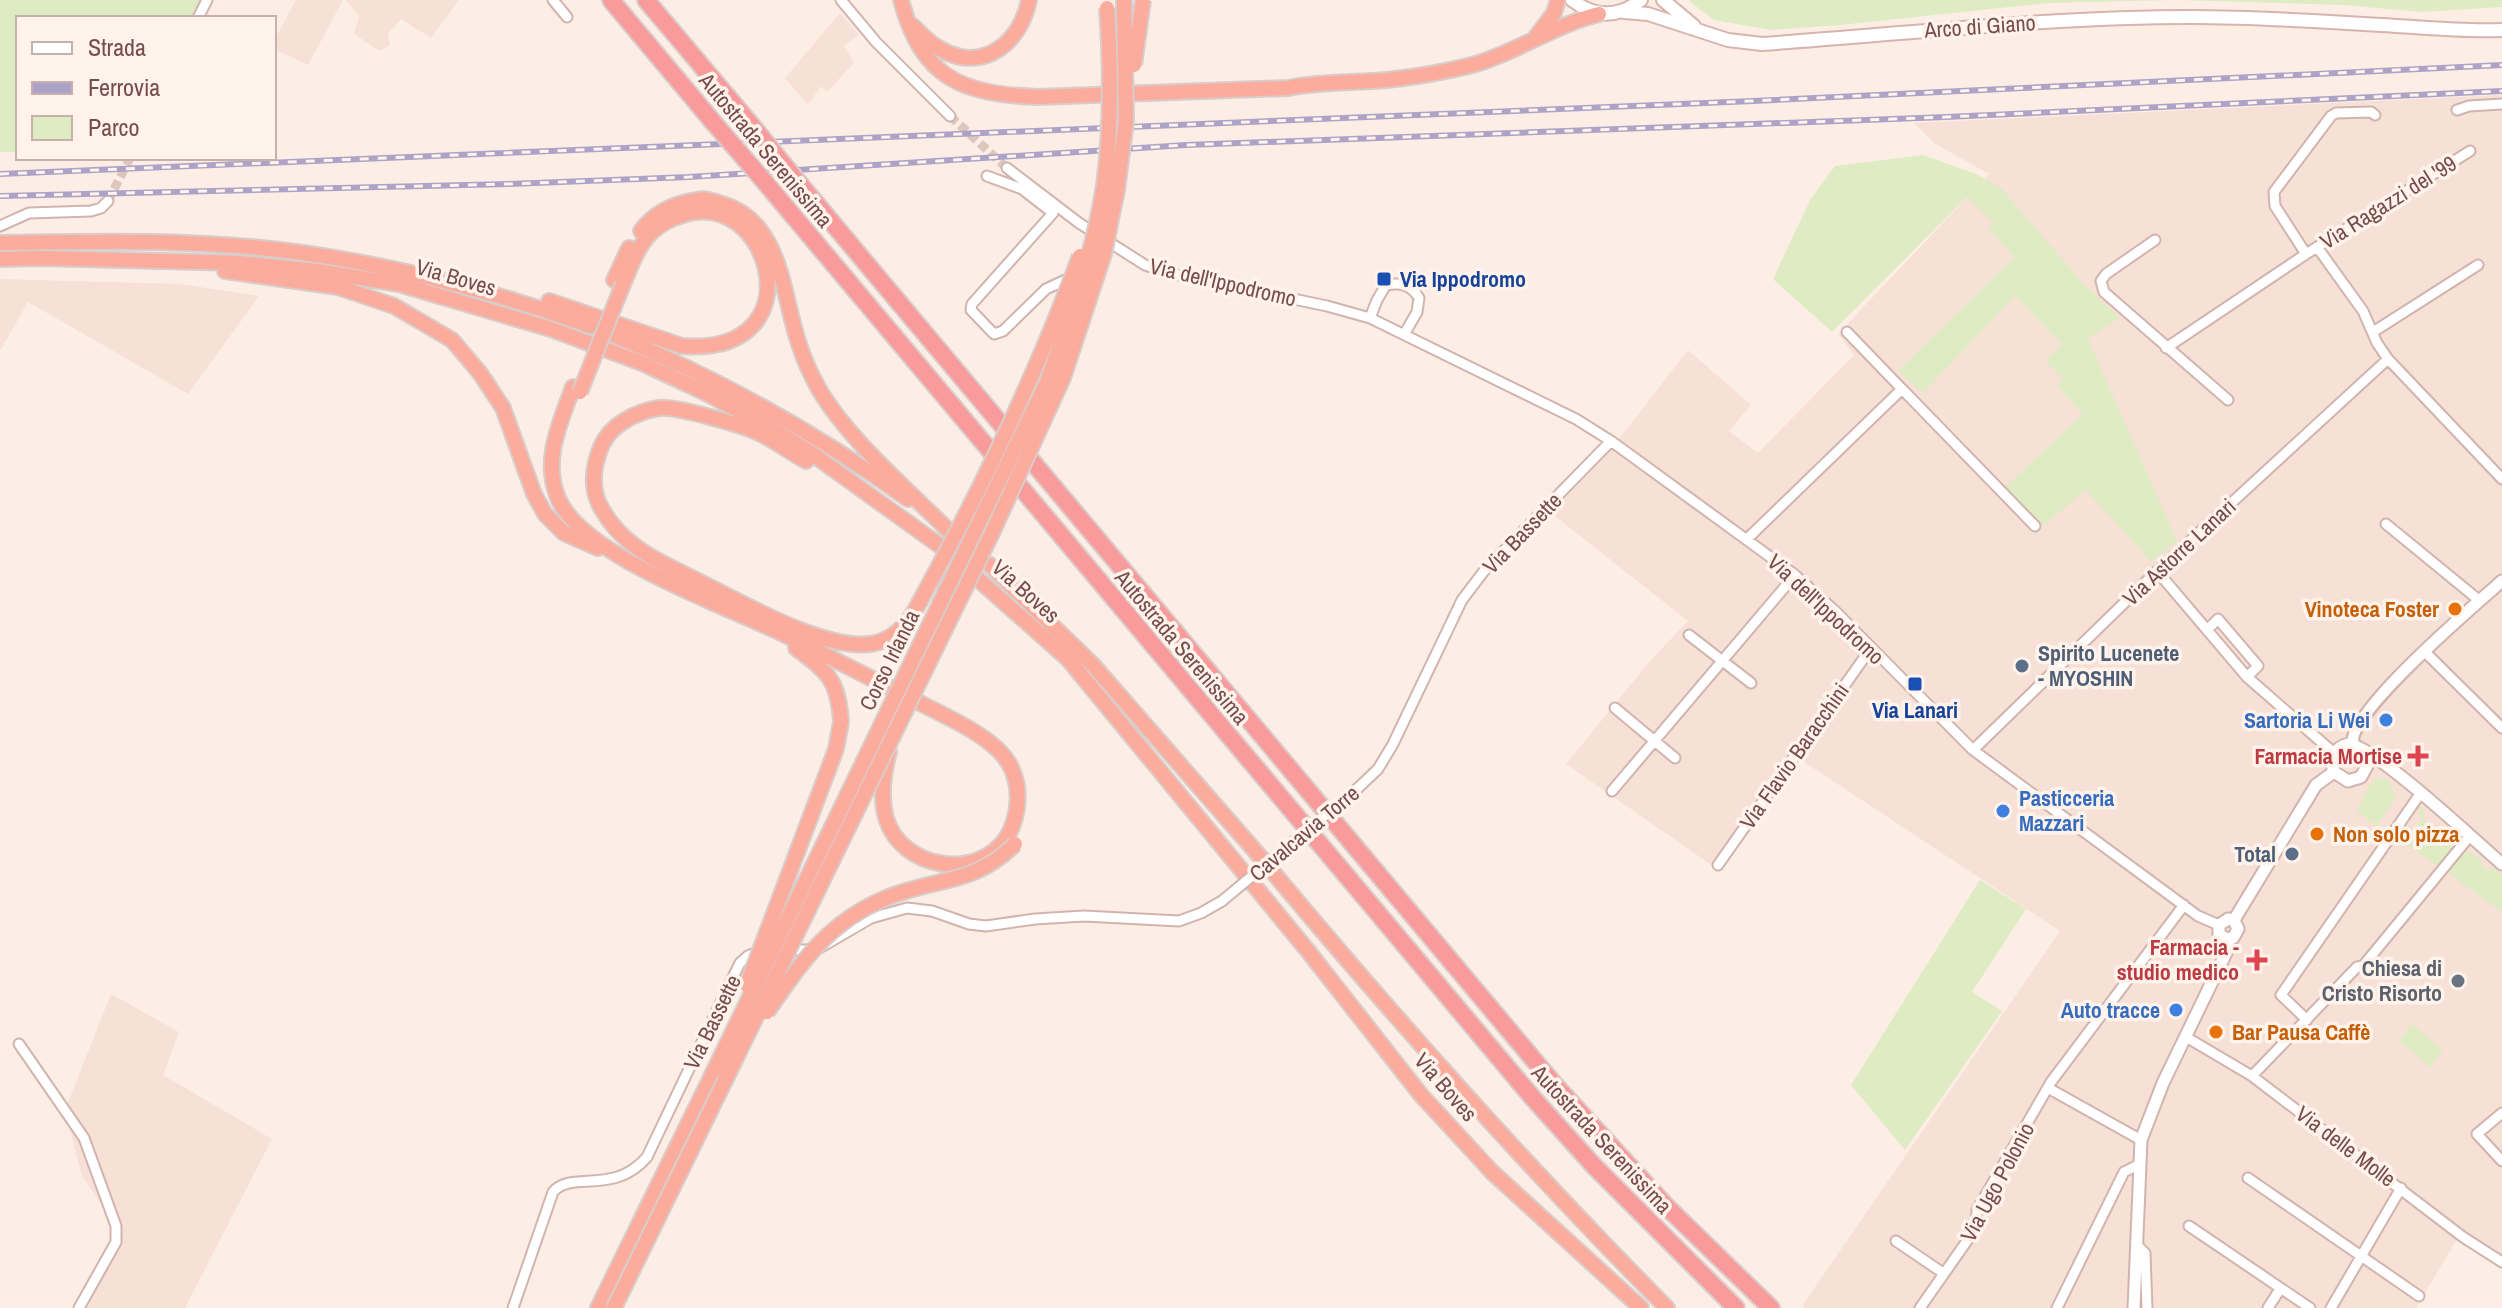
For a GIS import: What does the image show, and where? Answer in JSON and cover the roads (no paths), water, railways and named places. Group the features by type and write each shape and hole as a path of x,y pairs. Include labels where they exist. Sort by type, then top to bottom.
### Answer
{"highway":[{"name":"Autostrada Serenissima","path":"611,0 1532,1097 1594,1166 1736,1308"},
{"name":"Autostrada Serenissima","path":"646,0 1554,1084 1667,1207 1771,1308"},
{"path":"901,0 913,33 934,66 961,85 998,95 1086,97 1389,80 1471,65 1582,18 1599,14"},
{"path":"909,23 942,50 962,57 978,56 1008,44 1022,26 1029,0"},
{"name":"Corso Irlanda","path":"614,1308 992,533 1063,378 1104,254 1117,190 1126,121 1127,32 1124,0"},
{"path":"1126,121 1143,0"},
{"path":"1534,39 1554,13 1558,0"},
{"name":"Corso Irlanda","path":"598,1308 1048,380 1079,288 1097,220 1110,119 1106,3"},
{"path":"611,334 675,361 775,413 867,470 949,531 840,419 819,390 798,341 782,275 763,233 748,215 705,199 682,202 662,211 645,225 631,244 554,442 551,461 553,482 559,501 571,518 594,539 630,561 946,716 993,746 1008,761 1015,779 1018,799 1010,841 974,862 953,866 935,864 913,854 887,821 882,796 884,770 893,736"},
{"path":"463,285 513,289 682,346 704,347 729,343 747,333 759,317 768,293 766,266 751,236 741,224 705,211 687,213 652,231 618,282"},
{"path":"576,390 558,456 562,492 590,527 616,543 750,607 821,637 851,645 873,644 894,636 912,617 1020,399 1083,246 1097,220"},
{"name":"Via Boves","path":"0,243 137,241 268,249 382,266 463,285 590,326"},
{"name":"Via Boves","path":"0,259 239,263 399,284 551,329 642,363 764,424 909,521 994,590 1068,659 1308,951 1421,1095 1492,1172 1641,1308"},
{"name":"Via Boves","path":"158,260 338,287 394,306 452,340 480,373 503,408 534,494 545,514 564,533 630,561"},
{"path":"655,559 631,543 603,512 595,494 593,476 596,458 606,435 622,421 660,408 730,422 759,433 909,521"},
{"name":"Via Boves","path":"990,565 1093,665 1436,1065 1561,1200 1667,1308"},
{"path":"742,1048 809,952 835,928 887,898 922,886 962,878 984,870 1001,858 1025,822 1027,797 1023,775 1014,755 994,736 750,607"},
{"path":"714,1071 826,775 841,722 839,695 818,665 796,648 730,610"}],"main road":[{"path":"1572,0 1583,9 1599,14 1624,12 1641,0"},
{"name":"Arco di Giano","path":"1663,0 1700,31"},
{"name":"Arco di Giano","path":"1624,12 1648,14 1728,40 1762,44 1991,24 2177,17 2289,19 2502,30"}],"street":[{"path":"553,0 567,17"},
{"path":"841,0 876,42 950,116"},
{"path":"2457,110 2502,104"},
{"name":"Via Ragazzi del '99","path":"2306,254 2275,206 2274,192 2331,116 2336,113 2371,112 2375,115"},
{"name":"Via Ragazzi del '99","path":"2166,348 2306,254 2470,151"},
{"name":"Via dell'Ippodromo","path":"1007,168 1103,239 1145,265 1370,318 1540,399 1611,441 1795,575 1973,750 2198,916 2219,925"},
{"path":"987,176 1022,189 1053,213 972,304 971,310 994,334 1003,331 1046,289 1080,274 1094,263 1103,239"},
{"path":"0,226 29,213 91,211 101,208 108,201"},
{"path":"2155,240 2106,274 2101,281 2104,292 2228,400"},
{"path":"2317,247 2363,311 2388,359 2502,479"},
{"path":"2373,332 2478,265"},
{"path":"1370,318 1386,285 1408,285 1419,298 1417,312 1405,333"},
{"path":"1847,332 2035,526"},
{"name":"Via Astorre Lanari","path":"1973,750 2157,571 2388,359"},
{"path":"1747,539 1902,389"},
{"name":"Via Bassette","path":"1445,633 1462,600 1484,571 1611,441"},
{"path":"2386,524 2480,601"},
{"path":"2157,571 2247,677 2334,753"},
{"path":"1612,791 1795,575"},
{"path":"2353,745 2351,738 2360,719 2376,700 2502,581"},
{"path":"2207,630 2218,619 2258,666 2247,677"},
{"name":"Cavalcavia Torre","path":"1084,916 1179,921 1222,901 1378,769 1393,744 1445,633"},
{"path":"1689,635 1751,683"},
{"name":"Via Flavio Baracchini","path":"1718,865 1871,648"},
{"path":"2425,652 2502,728"},
{"path":"1615,708 1675,758"},
{"path":"2365,753 2367,768 2361,777 2351,781 2334,772 2334,753 2342,746 2353,745 2390,768 2469,837 2500,858"},
{"path":"2367,768 2390,768"},
{"path":"2234,920 2316,785 2334,772"},
{"path":"2307,1020 2281,995 2420,794"},
{"path":"2252,1076 2357,967 2363,966 2469,837"},
{"name":"Via Ugo Polonio","path":"1920,1308 1976,1228 1977,1210 2048,1088 2184,905"},
{"name":"Via Bassette","path":"513,1308 553,1192 559,1184 621,1178 647,1157 740,963 748,956 762,950 816,950 871,918 907,908 932,911 969,924 986,926 1084,916"},
{"path":"2228,919 2234,920 2238,929 2233,938 2219,935 2219,925 2228,919"},
{"path":"2134,1308 2143,1134 2226,953 2228,939"},
{"name":"Via delle Molle","path":"2186,1037 2252,1076 2463,1237 2502,1262"},
{"path":"19,1044 84,1138 116,1226 116,1242 79,1308"},
{"path":"2048,1088 2143,1134"},
{"path":"2502,1113 2477,1134 2502,1161"},
{"path":"2057,1308 2124,1172 2140,1164"},
{"path":"2248,1178 2419,1296"},
{"path":"103,1195 109,1183"},
{"path":"2331,1308 2401,1188"},
{"path":"2189,1226 2310,1308"},
{"path":"1896,1241 1943,1273"},
{"path":"2138,1246 2145,1253 2147,1308"},
{"path":"2268,1308 2280,1289"}],"tunnel":[{"path":"950,116 1007,168"},
{"path":"108,201 129,160"}],"railway":[{"path":"0,174 1753,101 2502,65"},
{"path":"0,196 689,177 1186,145 1946,117 2502,91"}],"place":[{"name":"Via Ippodromo","path":"1384,279"},
{"name":"Vinoteca Foster","path":"2455,609"},
{"name":"Spirito Lucenete - MYOSHIN","path":"2022,666"},
{"name":"Via Lanari","path":"1915,684"},
{"name":"Sartoria Li Wei","path":"2386,720"},
{"name":"Farmacia Mortise","path":"2418,756"},
{"name":"Pasticceria Mazzari","path":"2003,811"},
{"name":"Non solo pizza","path":"2317,834"},
{"name":"Total","path":"2292,854"},
{"name":"Farmacia - studio medico","path":"2257,960"},
{"name":"Chiesa di Cristo Risorto","path":"2458,981"},
{"name":"Auto tracce","path":"2176,1010"},
{"name":"Bar Pausa Caffè","path":"2216,1032"}]}
